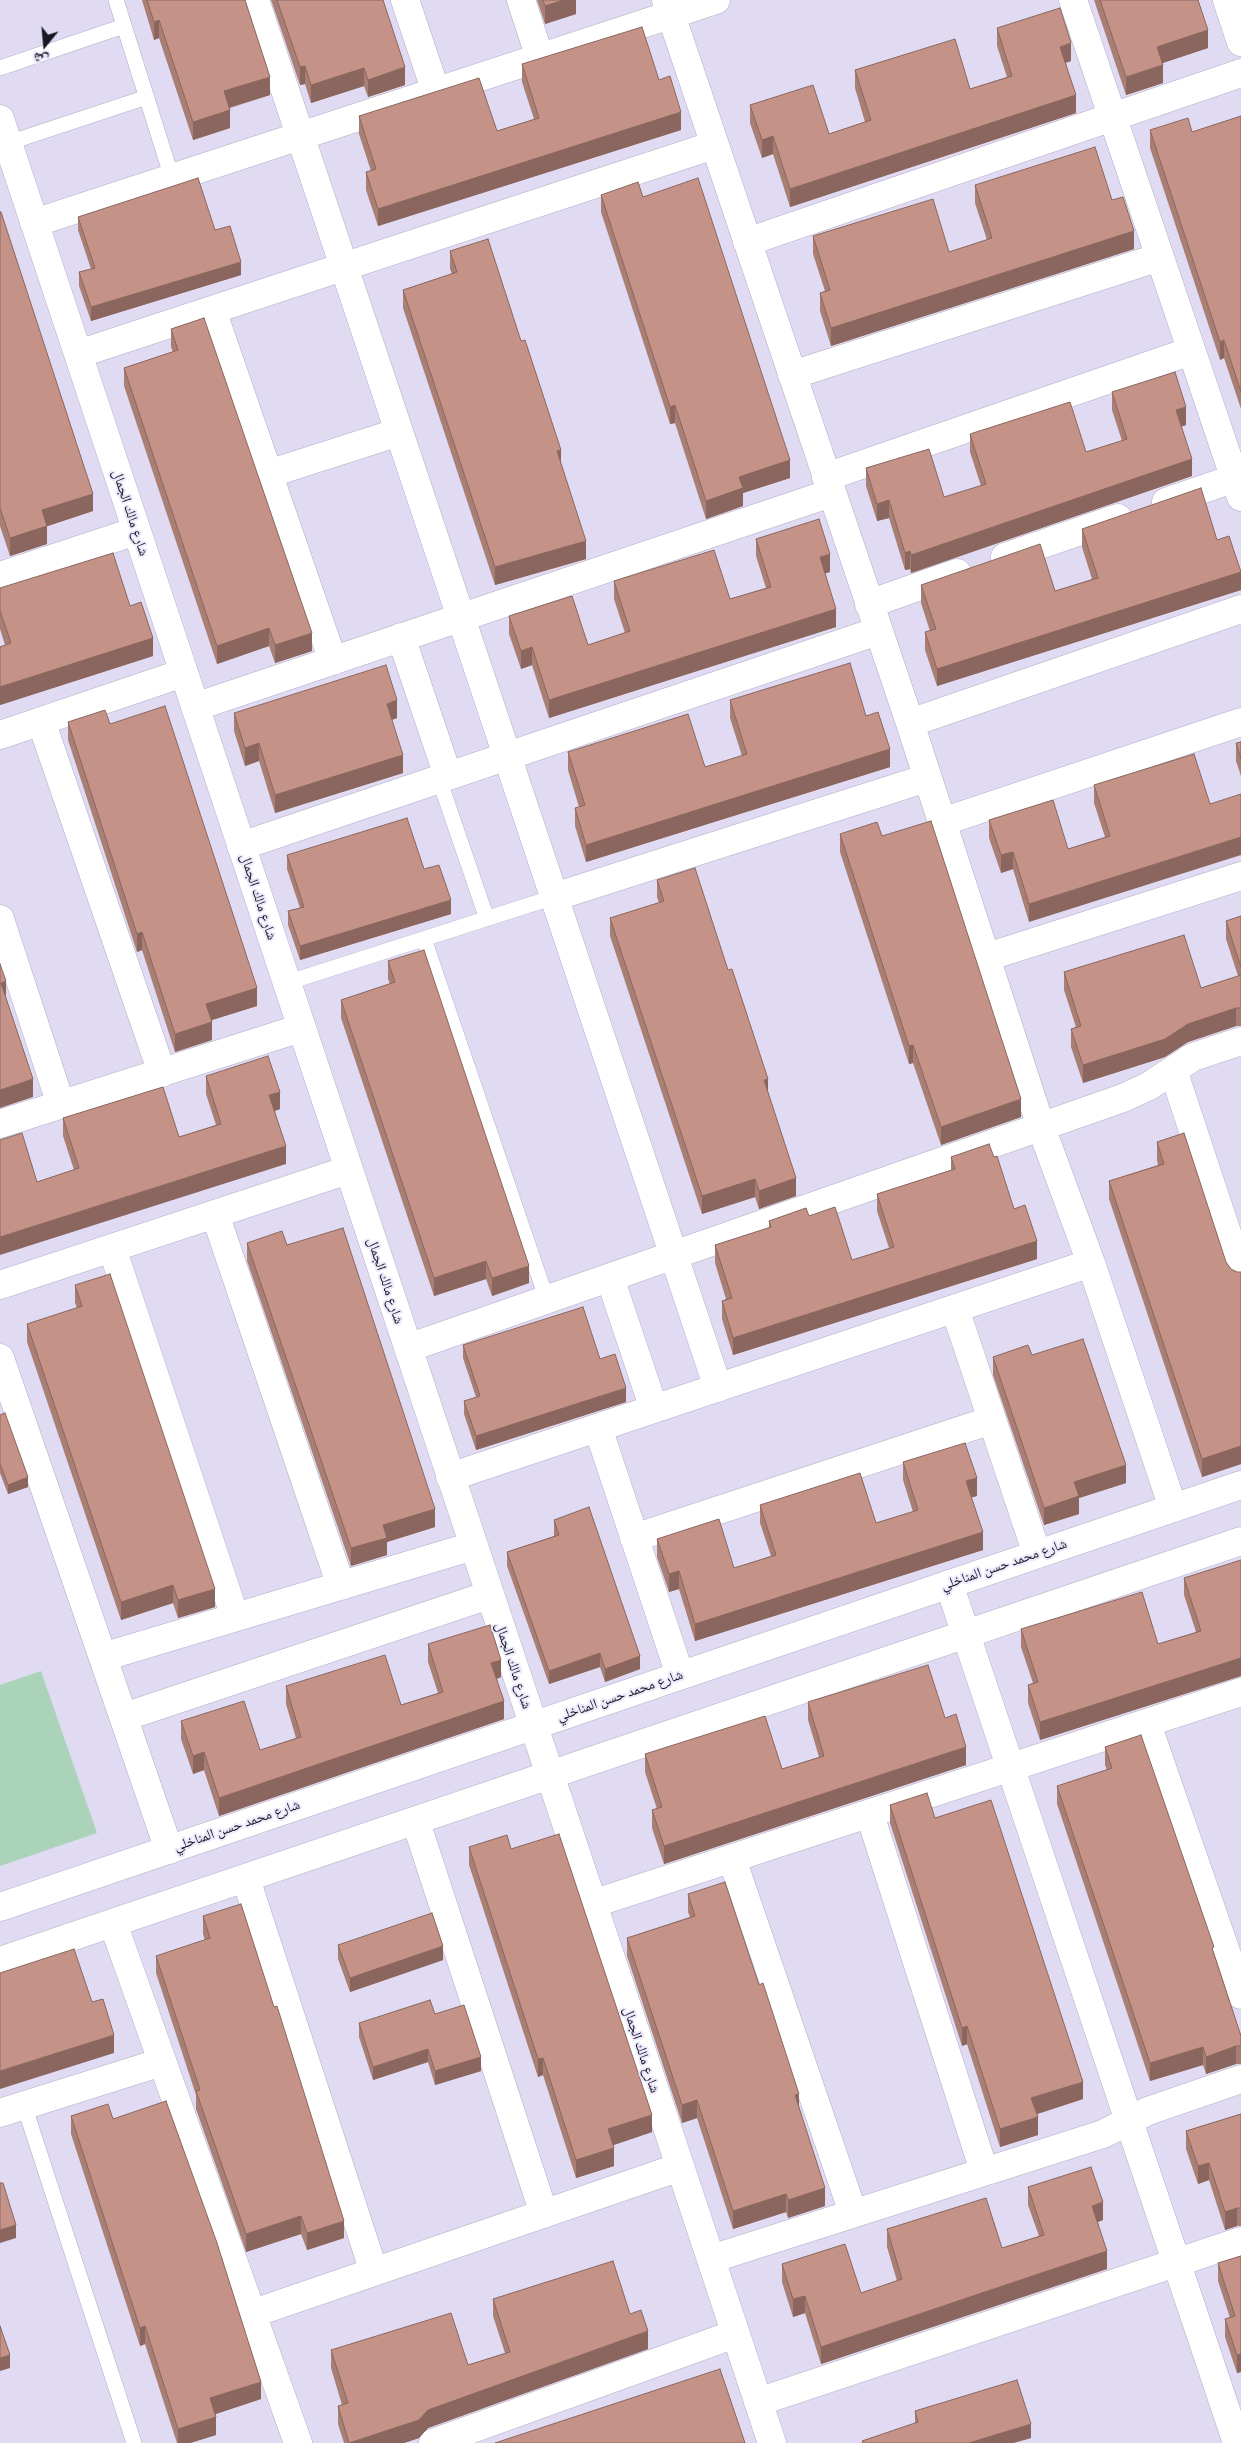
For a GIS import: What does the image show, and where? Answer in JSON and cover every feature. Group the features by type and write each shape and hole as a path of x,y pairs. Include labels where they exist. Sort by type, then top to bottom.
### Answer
{"street":[{"path":"255,0 718,1388"},
{"path":"405,0 436,92"},
{"path":"521,0 540,58"},
{"path":"34,224 540,58 668,8 716,0"},
{"path":"869,604 1239,484 1073,0"},
{"path":"1227,0 1241,42"},
{"path":"668,8 910,723 988,957 1041,1127 1090,1263 1173,1508"},
{"path":"747,242 1241,72"},
{"name":"شارع مالك الجمال","path":"4,131 9,175 34,224 78,354 532,1726 772,2443"},
{"path":"78,354 714,145"},
{"path":"792,376 1160,257"},
{"path":"212,310 333,661"},
{"path":"195,707 461,617 829,485 1192,351"},
{"path":"268,474 399,432"},
{"path":"1,574 136,530"},
{"path":"910,723 1241,609"},
{"path":"241,846 878,631"},
{"path":"401,637 443,778"},
{"path":"0,735 184,673"},
{"path":"41,721 162,1073"},
{"path":"942,822 1241,722"},
{"path":"554,897 927,778"},
{"path":"988,957 1241,876"},
{"path":"0,918 61,1105"},
{"path":"0,1124 302,1028"},
{"path":"408,1348 1136,1093 1203,1053 1241,1041"},
{"path":"1173,1070 1241,1275"},
{"path":"0,1285 348,1170"},
{"path":"215,1214 341,1586"},
{"path":"112,1248 235,1617"},
{"path":"450,1477 1090,1263"},
{"path":"610,1278 654,1409"},
{"path":"954,1309 1037,1554"},
{"path":"3,1375 103,1656 169,1850"},
{"path":"634,1538 992,1420"},
{"path":"598,1428 680,1675"},
{"name":"شارع محمد حسن المناخلي","path":"0,1907 1241,1485"},
{"path":"0,1961 416,1822 1241,1541"},
{"path":"103,1656 473,1546"},
{"path":"949,1584 1176,2262 1231,2394 1236,2443"},
{"path":"124,1717 489,1595"},
{"path":"592,1904 1011,1769 1241,1692"},
{"path":"1147,1724 1241,1995"},
{"path":"870,1815 984,2171"},
{"path":"416,1822 544,2214"},
{"path":"732,1859 853,2213"},
{"path":"246,1879 374,2272"},
{"path":"113,1923 295,2442"},
{"path":"12,2109 162,2062"},
{"path":"711,2259 1103,2134 1148,2111 1241,2079"},
{"path":"251,2314 680,2167"},
{"path":"758,2402 1241,2240"},
{"path":"433,2443 735,2334"}],"lane":[{"path":"116,0 172,178"},
{"path":"0,68 124,26"},
{"path":"4,131 147,97"},
{"path":"443,778 486,919"},
{"path":"286,983 554,897"},
{"path":"424,939 547,1300"},
{"path":"12,2109 134,2443"}],"green space":[{"path":"41,1671 97,1833 0,1866 0,1685"}],"building":[{"path":"147,0 245,0 270,77 224,91 230,110 193,122 159,20 154,22"},
{"path":"277,0 383,0 405,67 368,80 364,68 311,85 305,66 300,67"},
{"path":"543,0 564,0 545,6"},
{"path":"1100,0 1198,0 1208,30 1157,47 1163,65 1126,77"},
{"path":"1060,8 1071,43 1060,47 1076,95 790,189 773,136 762,140 750,105 813,85 829,134 871,120 855,70 955,39 970,89 1012,76 997,28"},
{"path":"642,27 659,80 670,76 681,112 378,209 366,172 376,169 359,116 479,78 497,131 539,118 522,64"},
{"path":"1241,116 1241,392 1224,340 1220,342 1150,130 1188,118 1192,132"},
{"path":"1095,147 1112,200 1123,197 1134,231 831,328 820,293 830,290 813,236 933,199 949,252 992,238 975,185"},
{"path":"198,178 215,230 230,226 241,262 91,307 79,272 95,268 78,217"},
{"path":"698,178 790,460 739,477 743,488 706,501 675,405 670,407 601,195 638,182 643,197"},
{"path":"0,212 93,494 42,510 47,526 10,538 0,508"},
{"path":"488,239 521,341 525,340 561,450 557,451 586,541 495,567 403,290 457,272 450,251"},
{"path":"204,318 312,633 275,645 269,628 217,646 124,368 178,350 171,329"},
{"path":"1175,372 1186,407 1176,410 1192,459 911,555 910,551 905,553 889,500 877,504 866,468 929,449 944,497 986,484 970,434 1070,402 1086,452 1127,439 1112,392"},
{"path":"1201,488 1217,540 1229,536 1241,572 937,669 925,632 936,629 921,585 1040,544 1055,591 1098,578 1082,529"},
{"path":"819,519 830,554 820,557 836,609 549,700 532,647 521,651 509,616 572,596 588,645 630,631 614,581 714,550 730,599 771,587 756,539"},
{"path":"113,553 130,606 141,602 153,638 0,687 0,647 11,643 0,611 0,588"},
{"path":"850,663 866,716 878,712 890,749 586,845 575,808 585,805 568,752 688,714 705,767 747,754 730,700"},
{"path":"386,665 397,700 387,704 403,755 275,795 259,743 245,748 234,713"},
{"path":"165,706 257,988 206,1004 212,1022 175,1034 142,932 137,934 68,722 105,710 110,724"},
{"path":"1241,742 1241,759 1236,743"},
{"path":"1194,754 1210,804 1241,794 1241,837 1029,904 1013,852 1001,855 989,820 1053,800 1068,849 1110,836 1094,785"},
{"path":"407,818 424,869 439,865 451,900 300,946 288,911 304,907 287,855"},
{"path":"931,821 1021,1099 941,1127 913,1045 909,1046 840,834 877,822 882,836"},
{"path":"695,868 728,970 732,969 768,1079 764,1080 796,1178 759,1191 755,1179 702,1196 610,918 664,901 657,880"},
{"path":"1241,916 1241,967 1226,921"},
{"path":"1184,935 1201,988 1241,975 1241,1008 1188,1024 1165,1039 1083,1065 1071,1029 1081,1026 1064,972"},
{"path":"424,950 529,1266 492,1278 486,1261 434,1278 341,1000 395,982 388,961"},
{"path":"0,964 6,981 1,983 33,1079 0,1090"},
{"path":"268,1056 280,1092 269,1095 286,1146 0,1237 0,1140 22,1133 37,1182 79,1168 63,1118 163,1087 179,1137 221,1124 206,1076"},
{"path":"1184,1133 1226,1262 1231,1269 1241,1272 1241,1446 1202,1459 1109,1181 1164,1164 1157,1142"},
{"path":"989,1144 994,1157 997,1156 1014,1209 1025,1205 1037,1241 733,1338 722,1301 732,1298 715,1245 771,1227 769,1221 806,1208 809,1216 835,1207 852,1260 894,1247 877,1194 955,1169 951,1157"},
{"path":"343,1228 435,1509 383,1525 387,1538 351,1548 247,1243 282,1231 287,1245"},
{"path":"110,1274 215,1589 178,1600 173,1585 121,1602 27,1324 82,1306 75,1285"},
{"path":"583,1307 600,1359 615,1354 626,1388 476,1436 464,1401 480,1396 463,1345"},
{"path":"1083,1339 1126,1465 1074,1482 1079,1496 1044,1508 993,1357 1028,1345 1032,1355"},
{"path":"5,1413 28,1477 8,1485 0,1464 0,1415"},
{"path":"965,1443 977,1478 966,1481 983,1532 695,1624 679,1571 669,1574 657,1539 719,1519 734,1568 776,1555 760,1505 860,1473 876,1523 918,1510 903,1462"},
{"path":"589,1507 640,1656 605,1669 600,1653 549,1671 507,1552 559,1535 554,1520"},
{"path":"1241,1560 1241,1658 1040,1722 1028,1685 1038,1682 1021,1629 1142,1592 1158,1644 1201,1631 1184,1578"},
{"path":"490,1625 501,1660 491,1663 504,1701 219,1798 204,1752 193,1756 181,1721 244,1701 260,1750 301,1737 286,1686 385,1655 401,1705 443,1692 428,1644"},
{"path":"928,1665 945,1718 956,1714 966,1747 664,1846 652,1810 662,1807 645,1754 765,1716 782,1769 824,1756 808,1702"},
{"path":"1141,1735 1214,1947 1212,1948 1241,2036 1241,2046 1206,2057 1203,2047 1150,2063 1057,1786 1112,1768 1105,1747"},
{"path":"927,1793 935,1818 991,1800 1083,2082 1031,2098 1038,2117 1000,2129 967,2026 962,2028 890,1805"},
{"path":"559,1834 652,2115 608,2129 614,2148 576,2160 543,2058 538,2059 469,1847 507,1835 511,1849"},
{"path":"725,1882 759,1985 763,1983 799,2094 795,2095 825,2188 788,2200 786,2194 733,2211 697,2100 682,2105 627,1938 695,1916 688,1894"},
{"path":"241,1904 274,2007 277,2006 344,2221 307,2233 301,2216 246,2234 196,2091 200,2090 156,1956 210,1938 203,1916"},
{"path":"432,1913 443,1946 350,1978 338,1945"},
{"path":"74,1949 92,2002 103,1999 114,2035 0,2071 0,1973"},
{"path":"430,2000 435,2014 464,2005 481,2057 435,2071 428,2049 373,2067 359,2023"},
{"path":"166,2101 217,2243 261,2382 210,2398 216,2417 178,2429 145,2326 140,2328 71,2116 108,2104 113,2119"},
{"path":"1241,2114 1241,2208 1225,2212 1209,2163 1198,2166 1186,2131"},
{"path":"1091,2167 1103,2202 1092,2206 1107,2251 821,2347 805,2296 793,2299 782,2264 845,2244 861,2293 902,2279 887,2229 986,2198 1002,2248 1044,2235 1028,2187"},
{"path":"0,2183 3,2183 16,2225 0,2230"},
{"path":"1241,2256 1241,2354 1237,2355 1225,2319 1235,2316 1218,2263"},
{"path":"613,2261 630,2314 641,2310 648,2331 428,2410 419,2420 349,2443 338,2406 348,2403 331,2350 451,2313 468,2365 510,2352 493,2299"},
{"path":"0,2326 10,2355 0,2358"},
{"path":"720,2369 745,2443 495,2443"},
{"path":"1017,2380 1031,2424 969,2443 863,2443 862,2441 918,2422 915,2411"}]}
